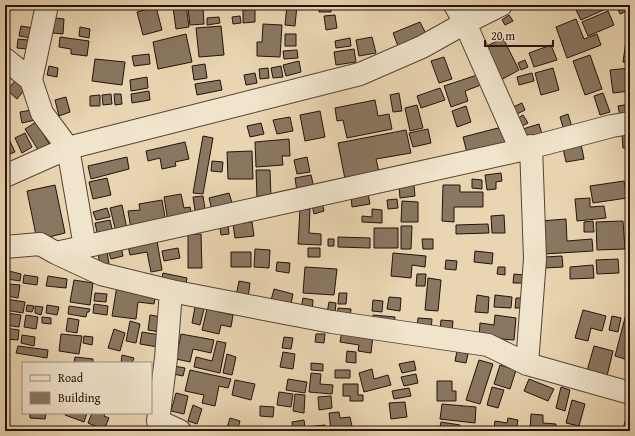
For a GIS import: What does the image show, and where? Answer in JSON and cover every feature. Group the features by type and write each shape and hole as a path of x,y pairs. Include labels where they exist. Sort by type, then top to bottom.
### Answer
{"street":[{"path":"47,5 31,80 42,113 68,148 85,247"},
{"path":"5,176 68,148 360,74 422,47 460,14 501,5"},
{"path":"460,14 526,148 535,259 527,364"},
{"path":"5,59 31,80"},
{"path":"56,253 526,148 612,126 630,123"},
{"path":"5,247 40,244 101,274 171,291 332,322 488,345 527,364 630,393"},
{"path":"171,291 166,358 158,421 180,431"}],"building":[{"path":"186,5 189,27 176,29 173,7"},
{"path":"287,5 297,5 295,26 285,25"},
{"path":"319,5 331,5 331,12 319,12"},
{"path":"583,5 606,5 608,8 581,20 575,8"},
{"path":"616,5 630,5 630,10 620,14"},
{"path":"156,7 162,30 143,35 137,12"},
{"path":"203,8 204,24 190,25 188,9"},
{"path":"255,9 255,22 243,23 243,10"},
{"path":"608,11 614,25 588,36 582,22"},
{"path":"335,15 337,28 326,30 324,16"},
{"path":"509,15 513,21 505,25 502,20"},
{"path":"240,16 241,23 233,24 232,17"},
{"path":"219,17 220,23 207,25 207,18"},
{"path":"55,18 64,19 63,34 53,33"},
{"path":"576,19 584,39 597,34 601,45 567,58 556,27"},
{"path":"420,22 426,34 398,46 393,33"},
{"path":"263,24 282,25 280,57 257,56 257,42 262,42"},
{"path":"21,26 39,29 37,39 19,36"},
{"path":"221,26 224,55 199,57 196,28"},
{"path":"80,27 90,29 89,38 79,36"},
{"path":"186,34 192,62 158,69 153,42"},
{"path":"285,34 296,34 296,46 285,46"},
{"path":"60,37 89,41 87,56 71,54 71,49 59,47"},
{"path":"372,37 376,53 359,56 356,40"},
{"path":"350,38 351,46 336,48 335,41"},
{"path":"503,38 519,70 499,81 483,48"},
{"path":"18,39 28,40 27,49 17,48"},
{"path":"626,41 630,41 630,63 623,62"},
{"path":"551,45 557,60 534,67 529,53"},
{"path":"354,49 356,62 336,65 334,52"},
{"path":"297,50 298,58 284,59 283,51"},
{"path":"149,54 150,64 134,66 132,56"},
{"path":"590,55 602,89 585,95 573,61"},
{"path":"444,57 452,79 439,83 431,61"},
{"path":"95,59 125,62 122,85 92,81"},
{"path":"525,60 528,67 521,70 518,63"},
{"path":"299,61 301,72 286,76 283,65"},
{"path":"205,64 207,78 194,80 192,66"},
{"path":"49,66 58,68 57,77 47,75"},
{"path":"281,66 283,77 273,78 271,68"},
{"path":"268,68 269,78 260,79 259,69"},
{"path":"553,68 559,90 541,95 535,73"},
{"path":"630,68 630,91 613,93 610,70"},
{"path":"255,73 257,83 246,85 244,75"},
{"path":"532,73 534,81 519,85 517,77"},
{"path":"477,75 481,85 465,91 468,101 451,107 444,86"},
{"path":"147,77 148,88 131,91 130,80"},
{"path":"220,80 222,90 197,95 195,84"},
{"path":"15,81 25,89 17,99 7,90"},
{"path":"440,88 445,100 421,108 417,96"},
{"path":"149,91 150,100 132,103 131,94"},
{"path":"399,93 402,111 393,112 390,95"},
{"path":"603,93 610,112 600,115 594,96"},
{"path":"111,94 112,104 103,105 102,95"},
{"path":"114,94 121,94 122,104 115,105"},
{"path":"100,95 100,106 90,106 90,96"},
{"path":"66,97 70,112 59,116 55,100"},
{"path":"375,100 378,116 389,114 392,129 347,138 343,120 337,121 335,108"},
{"path":"522,103 525,110 517,114 513,107"},
{"path":"630,104 630,114 620,116 618,106"},
{"path":"417,105 423,128 410,131 405,108"},
{"path":"466,106 471,122 457,127 452,111"},
{"path":"32,110 35,120 22,123 20,112"},
{"path":"320,111 325,137 305,141 300,115"},
{"path":"568,114 572,127 564,130 560,117"},
{"path":"523,115 528,123 520,127 515,120"},
{"path":"290,117 293,131 277,134 273,120"},
{"path":"36,122 53,150 42,156 25,129"},
{"path":"261,123 264,134 250,137 247,126"},
{"path":"539,124 542,134 526,139 523,129"},
{"path":"502,127 506,143 467,153 463,137"},
{"path":"428,129 431,143 413,147 409,133"},
{"path":"406,130 411,153 376,159 379,172 345,179 338,143"},
{"path":"25,133 32,147 22,153 15,138"},
{"path":"630,134 630,148 623,148 622,135"},
{"path":"203,136 213,138 203,194 193,193"},
{"path":"8,137 15,152 5,156 5,138"},
{"path":"289,139 290,156 282,156 283,165 256,167 255,142"},
{"path":"185,142 189,159 175,162 176,166 162,169 160,158 148,161 146,151"},
{"path":"581,144 584,159 566,162 563,148"},
{"path":"252,151 253,179 228,179 227,152"},
{"path":"127,157 129,169 91,179 88,166"},
{"path":"307,157 310,172 297,174 294,160"},
{"path":"212,161 223,162 222,172 211,171"},
{"path":"256,170 270,170 271,198 257,199"},
{"path":"501,173 502,181 496,182 496,189 487,190 485,175"},
{"path":"311,175 314,188 297,191 295,178"},
{"path":"107,178 111,195 93,199 89,182"},
{"path":"472,179 482,180 482,189 472,188"},
{"path":"624,181 627,198 593,203 590,186"},
{"path":"55,185 65,233 37,240 27,191"},
{"path":"414,185 415,196 400,198 399,186"},
{"path":"443,185 460,185 460,192 483,192 483,207 454,207 454,222 442,221"},
{"path":"229,193 234,209 213,214 209,198"},
{"path":"368,193 370,204 352,207 351,195"},
{"path":"181,194 184,208 190,207 192,217 168,222 164,197"},
{"path":"203,196 206,216 196,217 193,197"},
{"path":"590,198 590,207 604,206 606,218 577,221 575,199"},
{"path":"397,199 398,208 388,209 387,200"},
{"path":"162,200 166,223 131,229 128,211 140,210 139,204"},
{"path":"402,201 418,202 418,222 401,222"},
{"path":"322,202 324,211 314,214 312,205"},
{"path":"122,205 127,229 116,232 110,208"},
{"path":"107,208 110,217 96,220 93,212"},
{"path":"300,209 310,209 309,233 321,234 321,245 298,244"},
{"path":"372,209 382,210 382,223 362,222 362,216 372,217"},
{"path":"504,215 505,233 492,233 491,216"},
{"path":"566,219 567,241 592,239 593,251 544,254 541,221"},
{"path":"110,220 113,233 98,237 95,223"},
{"path":"593,221 594,232 584,232 584,222"},
{"path":"623,221 625,249 597,250 596,222"},
{"path":"252,222 254,236 235,238 233,224"},
{"path":"488,224 489,233 456,234 456,225"},
{"path":"228,226 229,234 221,235 220,227"},
{"path":"401,226 412,226 411,249 401,249"},
{"path":"374,228 398,228 398,248 374,248"},
{"path":"188,234 201,234 202,268 188,268"},
{"path":"338,237 370,238 370,248 338,247"},
{"path":"328,239 334,239 334,246 328,246"},
{"path":"422,239 433,239 433,249 423,249"},
{"path":"157,241 162,270 151,272 147,252 130,255 128,246"},
{"path":"121,247 123,256 111,259 108,250"},
{"path":"178,248 180,258 164,261 162,251"},
{"path":"308,248 320,248 320,257 308,257"},
{"path":"255,249 270,250 269,268 254,267"},
{"path":"475,251 493,253 492,264 474,262"},
{"path":"107,252 110,269 101,271 98,253"},
{"path":"231,252 251,252 251,267 231,267"},
{"path":"393,253 426,256 425,267 412,265 411,278 391,276"},
{"path":"562,256 563,267 545,268 545,257"},
{"path":"618,259 619,273 597,274 596,260"},
{"path":"446,260 457,261 456,270 445,269"},
{"path":"277,262 290,263 289,273 276,271"},
{"path":"593,265 594,278 570,279 570,267"},
{"path":"305,267 337,269 334,295 303,293"},
{"path":"498,267 505,267 505,275 497,274"},
{"path":"9,271 21,274 20,281 7,279"},
{"path":"163,273 187,278 185,289 161,283"},
{"path":"417,274 426,274 425,286 416,286"},
{"path":"514,274 524,275 523,283 513,283"},
{"path":"24,275 38,277 37,285 23,283"},
{"path":"48,276 67,279 66,288 46,286"},
{"path":"428,278 441,280 438,311 425,310"},
{"path":"74,280 93,283 90,305 70,302"},
{"path":"239,281 250,283 248,298 236,296"},
{"path":"9,284 20,285 18,298 7,296"},
{"path":"117,286 156,292 154,304 138,302 136,319 112,316"},
{"path":"274,289 293,294 290,308 270,304"},
{"path":"95,293 107,294 106,302 94,301"},
{"path":"339,293 347,293 346,304 338,304"},
{"path":"477,295 489,297 488,313 475,312"},
{"path":"495,295 512,297 511,308 494,307"},
{"path":"389,297 401,298 400,311 387,309"},
{"path":"303,298 313,300 312,311 301,309"},
{"path":"516,298 523,298 522,308 515,308"},
{"path":"6,299 25,302 23,313 5,310"},
{"path":"373,300 383,301 382,312 372,311"},
{"path":"329,302 336,303 335,313 327,313"},
{"path":"94,304 108,306 107,315 93,313"},
{"path":"27,305 34,306 32,312 26,311"},
{"path":"47,305 59,307 57,315 46,313"},
{"path":"35,306 43,307 41,315 35,313"},
{"path":"69,306 90,309 89,312 87,312 86,317 68,314"},
{"path":"195,307 204,309 200,325 192,323"},
{"path":"338,308 351,309 350,319 337,317"},
{"path":"207,309 233,315 231,327 221,325 219,334 202,330"},
{"path":"583,310 606,316 602,331 591,328 588,341 575,338"},
{"path":"6,313 21,315 19,327 5,325"},
{"path":"626,314 630,315 630,354 628,360 615,356"},
{"path":"26,315 38,317 36,329 24,327"},
{"path":"150,315 162,317 160,332 148,330"},
{"path":"373,315 395,317 394,326 372,324"},
{"path":"495,315 516,318 514,340 479,337 480,323 494,325"},
{"path":"612,316 621,318 618,332 609,330"},
{"path":"42,317 51,318 51,324 42,323"},
{"path":"68,318 79,320 77,333 66,331"},
{"path":"418,318 432,319 431,330 417,329"},
{"path":"441,320 453,321 452,332 440,331"},
{"path":"130,321 140,324 136,343 126,341"},
{"path":"5,328 19,330 18,340 5,339"},
{"path":"114,329 125,333 120,351 108,348"},
{"path":"342,331 373,335 371,353 358,351 359,345 340,342"},
{"path":"142,332 160,335 158,347 140,344"},
{"path":"61,334 82,336 79,354 59,351"},
{"path":"181,334 214,340 211,353 193,349 190,362 176,359"},
{"path":"316,334 325,334 324,343 315,342"},
{"path":"22,335 35,337 34,346 21,343"},
{"path":"84,336 93,337 92,345 83,343"},
{"path":"284,337 293,338 291,349 282,348"},
{"path":"217,341 226,343 220,373 194,367 196,357 212,361"},
{"path":"18,346 48,350 47,358 16,353"},
{"path":"594,346 613,351 607,376 587,371"},
{"path":"347,351 356,352 356,363 346,362"},
{"path":"457,351 468,354 466,363 455,361"},
{"path":"283,352 295,354 293,369 280,367"},
{"path":"227,354 236,357 232,375 223,373"},
{"path":"122,355 134,358 132,362 121,362"},
{"path":"75,357 93,359 93,362 74,362"},
{"path":"479,360 493,364 480,404 466,400"},
{"path":"414,361 416,370 402,373 399,364"},
{"path":"311,363 323,364 323,371 311,370"},
{"path":"500,365 516,370 510,389 494,384"},
{"path":"174,366 185,368 183,376 173,374"},
{"path":"372,369 374,379 388,375 391,385 364,392 359,373"},
{"path":"190,370 231,379 228,388 219,386 215,406 202,403 204,395 185,391"},
{"path":"335,370 350,370 350,378 335,378"},
{"path":"311,373 321,374 320,384 333,385 332,394 309,392"},
{"path":"416,374 418,383 404,386 401,377"},
{"path":"288,379 307,382 305,393 286,390"},
{"path":"529,379 554,389 548,401 524,391"},
{"path":"235,380 255,384 251,400 232,395"},
{"path":"437,381 452,381 452,391 456,391 456,401 437,401"},
{"path":"343,384 358,384 358,395 363,395 363,401 350,401 350,396 343,396"},
{"path":"492,387 504,390 498,408 487,405"},
{"path":"561,387 570,390 565,411 556,408"},
{"path":"409,388 411,396 394,399 392,391"},
{"path":"279,392 293,394 291,407 277,405"},
{"path":"176,393 188,396 184,414 171,411"},
{"path":"295,394 305,395 304,413 293,411"},
{"path":"331,396 332,408 319,410 318,397"},
{"path":"572,400 585,404 579,426 566,423"},
{"path":"405,402 407,417 391,419 389,403"},
{"path":"442,404 476,407 475,423 440,419"},
{"path":"193,405 202,409 197,424 188,421"},
{"path":"260,406 274,407 273,417 260,416"},
{"path":"629,411 630,431 622,431"},
{"path":"339,412 340,418 350,417 353,431 331,431 329,413"},
{"path":"30,414 46,414 45,419 30,418"},
{"path":"66,414 87,414 84,422"},
{"path":"92,414 105,414 104,416 109,418 104,430 88,423"},
{"path":"531,414 543,415 543,423 556,424 555,431 530,431"},
{"path":"230,418 240,421 237,431 227,428"},
{"path":"508,418 518,420 516,431 486,431 486,428 494,429 495,421 507,423"},
{"path":"304,420 305,427 325,425 326,431 293,431 292,422"},
{"path":"441,422 460,425 459,431 439,431"},
{"path":"6,423 16,431 5,431"}]}
